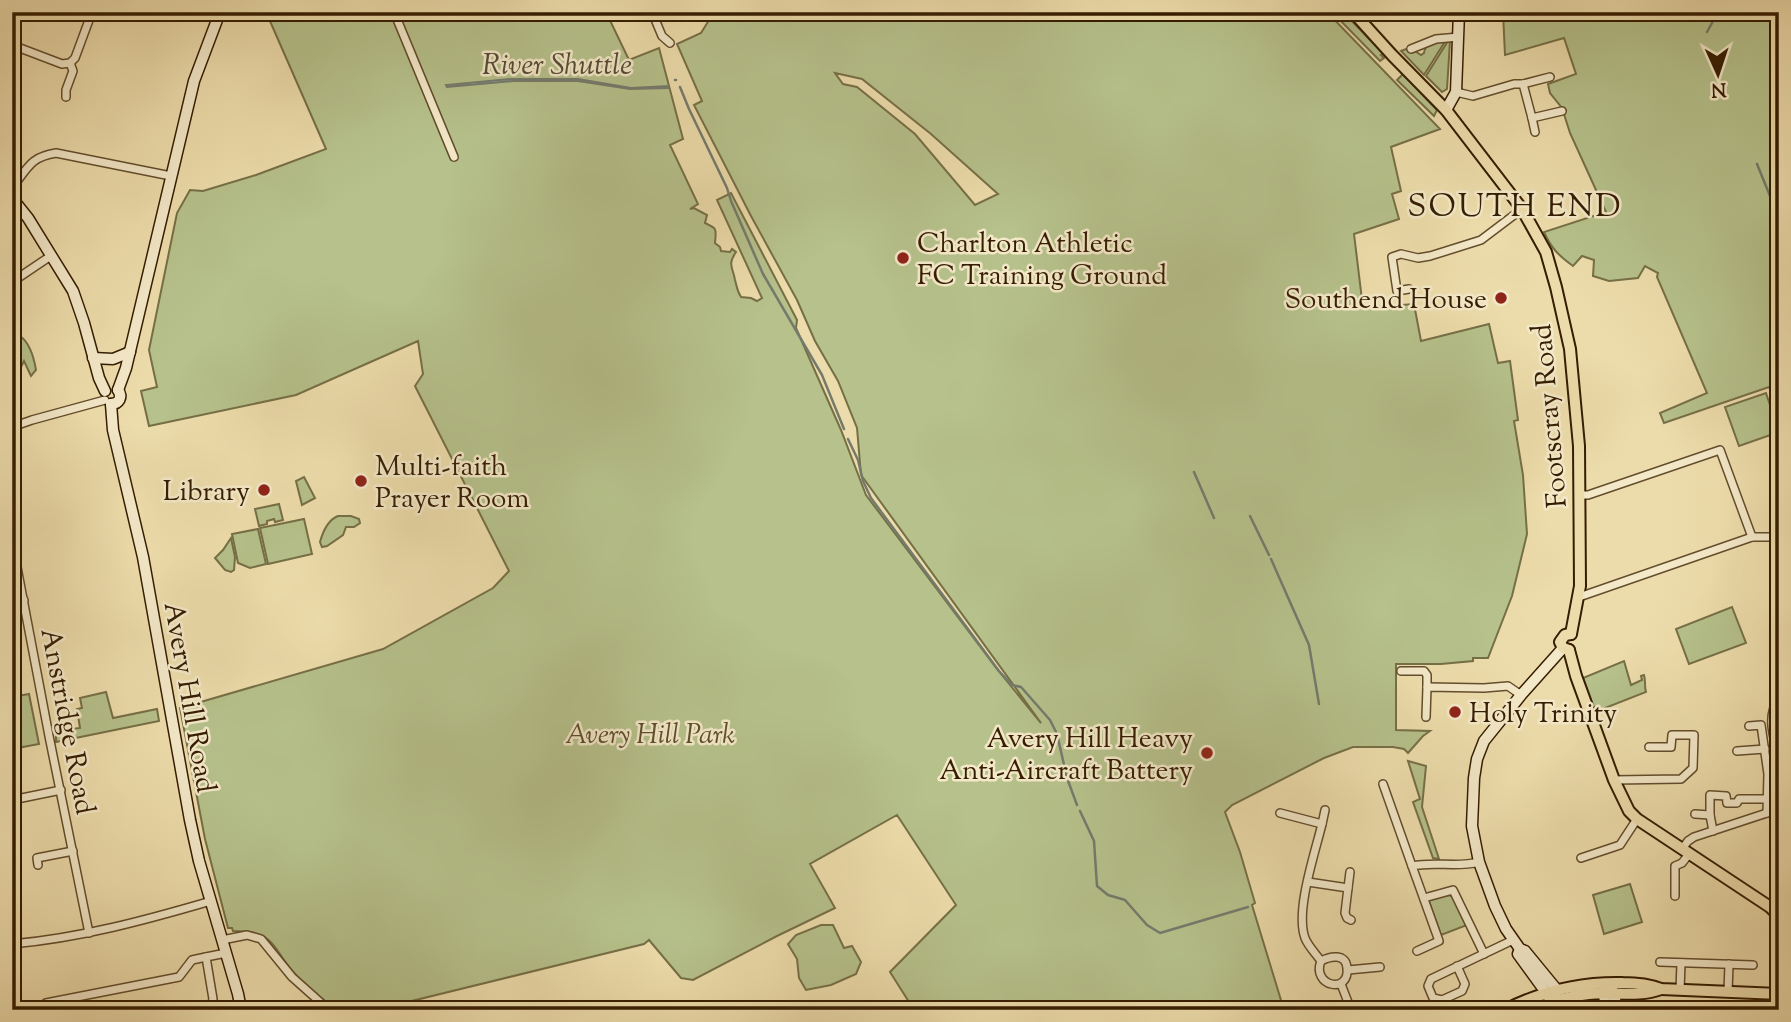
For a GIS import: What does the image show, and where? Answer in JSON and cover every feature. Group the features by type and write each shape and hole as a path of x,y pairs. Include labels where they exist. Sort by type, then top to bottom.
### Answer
{"main road":[{"path":"118,390 130,352 194,81 220,12"},
{"name":"Footscray Road","path":"1353,12 1446,110 1522,209 1546,252 1566,325 1573,366 1578,429 1581,495 1579,597 1571,634 1576,643 1574,648 1566,649"},
{"path":"1446,110 1456,92 1459,12"},
{"name":"Avery Hill Road","path":"12,198 66,277 78,304 107,399 144,557 190,820 241,1010"},
{"path":"93,358 113,359 130,352"},
{"path":"113,387 121,394 116,404 107,399 113,387"},
{"path":"1552,995 1518,954 1491,896 1479,862 1472,826 1474,778 1484,741 1521,695 1566,649 1614,780 1629,811 1637,819 1774,906 1779,916"},
{"path":"1505,1010 1552,995 1587,994 1608,990 1647,994 1661,989 1779,994"},
{"path":"1608,990 1608,1010"},
{"path":"1608,990 1617,1010"},
{"name":"Avery Hill Road","path":"238,995 250,1010"},
{"path":"1529,1010 1552,995"}],"street":[{"path":"12,45 62,64 70,63 75,58 92,12"},
{"path":"394,12 454,157"},
{"path":"652,12 662,36 670,43"},
{"path":"1411,49 1443,37 1459,37"},
{"path":"66,97 73,71 70,63"},
{"path":"1456,92 1473,96 1550,77"},
{"path":"1523,83 1535,132"},
{"path":"1532,118 1562,111"},
{"path":"12,188 34,160 43,155 57,153 171,176"},
{"path":"1409,289 1397,290 1392,257 1401,254 1418,258 1430,256 1481,240 1522,209"},
{"path":"12,282 52,255"},
{"path":"12,427 107,399"},
{"path":"1581,495 1588,495 1720,450 1752,537"},
{"path":"1579,597 1752,537 1779,538"},
{"name":"Anstridge Road","path":"12,541 89,933"},
{"name":"Anstridge Road","path":"12,602 24,600"},
{"path":"1401,671 1423,671 1427,675 1426,717"},
{"path":"1427,687 1508,686 1521,695"},
{"path":"1779,699 1771,717 1779,760"},
{"path":"1749,726 1761,725 1768,774 1767,813"},
{"path":"1614,780 1681,779 1693,768 1694,735 1672,735 1671,747 1649,747"},
{"path":"1737,751 1765,749"},
{"path":"1383,784 1439,941 1417,951"},
{"path":"12,800 61,790"},
{"path":"1713,831 1710,795 1726,796 1727,803 1737,803 1739,799 1766,799"},
{"path":"1675,896 1675,866 1682,863 1688,841 1779,809"},
{"path":"1321,961 1305,939 1303,901 1325,810"},
{"path":"1280,813 1322,824"},
{"path":"1695,814 1710,815"},
{"path":"1581,858 1620,845 1637,819"},
{"name":"Anstridge Road","path":"37,858 74,851"},
{"path":"1412,866 1435,863 1458,866 1479,862"},
{"path":"1350,872 1345,913 1351,920"},
{"path":"1308,881 1348,888"},
{"path":"1424,898 1452,890 1484,954"},
{"path":"12,944 89,933 211,901"},
{"path":"222,940 247,935 261,939 292,977 329,1010"},
{"path":"1457,966 1465,984 1462,991 1442,1000 1433,998 1428,986 1431,979 1457,966 1484,954 1516,945"},
{"path":"43,1010 42,1006 46,1003 179,976 192,960 226,953"},
{"path":"1328,956 1339,957 1346,963 1348,971 1341,984 1330,984 1322,979 1319,964 1328,956"},
{"path":"206,957 213,999 206,1010"},
{"path":"1660,962 1753,965"},
{"path":"1680,990 1681,963"},
{"path":"1728,992 1729,964"},
{"path":"1348,971 1380,967"},
{"path":"1341,984 1351,1010"}],"green space":[{"name":"Avery Hill Park","path":"266,12 606,12 629,60 659,48 683,139 670,145 698,204 690,209 694,208 707,215 705,223 715,230 715,243 721,251 730,252 732,249 736,252 731,266 739,293 741,297 757,301 762,298 717,200 731,193 797,320 796,328 866,495 1041,723 861,475 857,428 838,381 694,105 702,101 677,44 701,33 714,12 1327,12 1440,129 1391,147 1401,191 1392,194 1399,219 1354,234 1363,308 1414,304 1421,341 1489,324 1498,363 1510,361 1518,420 1514,421 1523,475 1527,534 1512,596 1488,658 1441,664 1396,664 1396,730 1430,731 1408,753 1404,749 1393,747 1353,747 1324,758 1232,805 1225,812 1240,852 1255,903 1252,905 1284,1010 890,1010 909,1002 890,972 956,905 897,815 810,864 835,908 693,980 681,978 649,940 644,944 375,1010 335,1010 301,980 266,938 228,928 205,839 180,708 383,649 493,588 509,571 415,386 423,374 418,341 296,395 149,426 141,391 157,387 149,350 177,213 190,190 203,191 326,149","holes":["835,73 862,79 931,134 998,194 975,205 915,134 857,87 843,84"]},
{"path":"1332,12 1343,12 1383,53 1381,55 1384,58 1380,61"},
{"path":"1503,12 1779,12 1779,407 1769,387 1664,423 1660,413 1707,393 1657,277 1658,273 1645,266 1638,278 1609,281 1593,276 1594,260 1582,256 1573,266 1556,251 1547,238 1544,232 1606,212 1570,133 1562,108 1550,93 1548,84 1576,74 1564,38 1505,55"},
{"path":"1446,40 1424,75 1401,51 1406,49 1421,55 1429,45"},
{"path":"1448,41 1447,89 1442,92 1426,76"},
{"path":"1403,74 1437,110 1434,116 1397,80"},
{"path":"20,336 29,347 34,361 36,370 31,376 24,361 17,375 12,376 12,342"},
{"path":"1766,393 1779,432 1739,446 1725,407"},
{"path":"304,477 315,498 302,505 296,481"},
{"path":"279,504 283,520 275,522 274,519 259,526 255,509"},
{"path":"338,516 351,516 359,519 360,523 354,527 346,527 343,535 322,547 320,542 324,530 331,520"},
{"path":"304,519 312,554 268,564 260,528"},
{"path":"258,529 266,564 250,568 238,563 232,534"},
{"path":"231,538 235,557 234,570 231,572 225,570 215,558"},
{"path":"1732,607 1746,643 1689,664 1676,629"},
{"path":"1624,661 1631,685 1642,680 1641,676 1644,675 1646,692 1595,712 1583,678"},
{"path":"106,692 113,718 157,709 159,721 56,742 56,731 80,728 77,709 82,708 80,698"},
{"path":"29,694 39,744 12,749 12,697"},
{"path":"1408,761 1426,766 1422,807 1439,859 1433,858 1413,802 1420,799"},
{"path":"1630,884 1642,922 1604,934 1593,895"},
{"path":"1449,895 1454,897 1467,925 1441,935 1429,901"},
{"path":"821,925 833,925 844,948 852,946 861,962 856,974 831,985 806,990 799,978 797,959 788,944 796,935"}],"water":[{"name":"River Shuttle","path":"511,79 578,79 631,88 668,88 630,89 578,81 446,85"}],"waterway":[{"path":"1707,32 1718,12"},
{"path":"680,87 763,274 822,375 844,429"},
{"path":"1757,164 1779,218"},
{"path":"848,439 871,498 999,671 1012,685 1021,687 1050,720 1057,734 1067,778 1077,805"},
{"name":"River Shuttle","path":"1194,472 1214,518"},
{"name":"River Shuttle","path":"1250,516 1269,555"},
{"name":"River Shuttle","path":"1271,559 1309,645 1319,704"},
{"path":"1080,811 1094,841 1097,886 1108,895 1125,900 1147,925 1160,933 1248,907"}],"place":[{"name":"Charlton Athletic FC Training Ground","path":"903,258"},
{"name":"Southend House","path":"1501,298"},
{"name":"Multi-faith Prayer Room","path":"361,481"},
{"name":"Library","path":"264,490"},
{"name":"Holy Trinity","path":"1455,712"},
{"name":"Avery Hill Heavy Anti-Aircraft Battery","path":"1207,753"}],"district":[{"name":"SOUTH END","path":"1515,205"}]}
